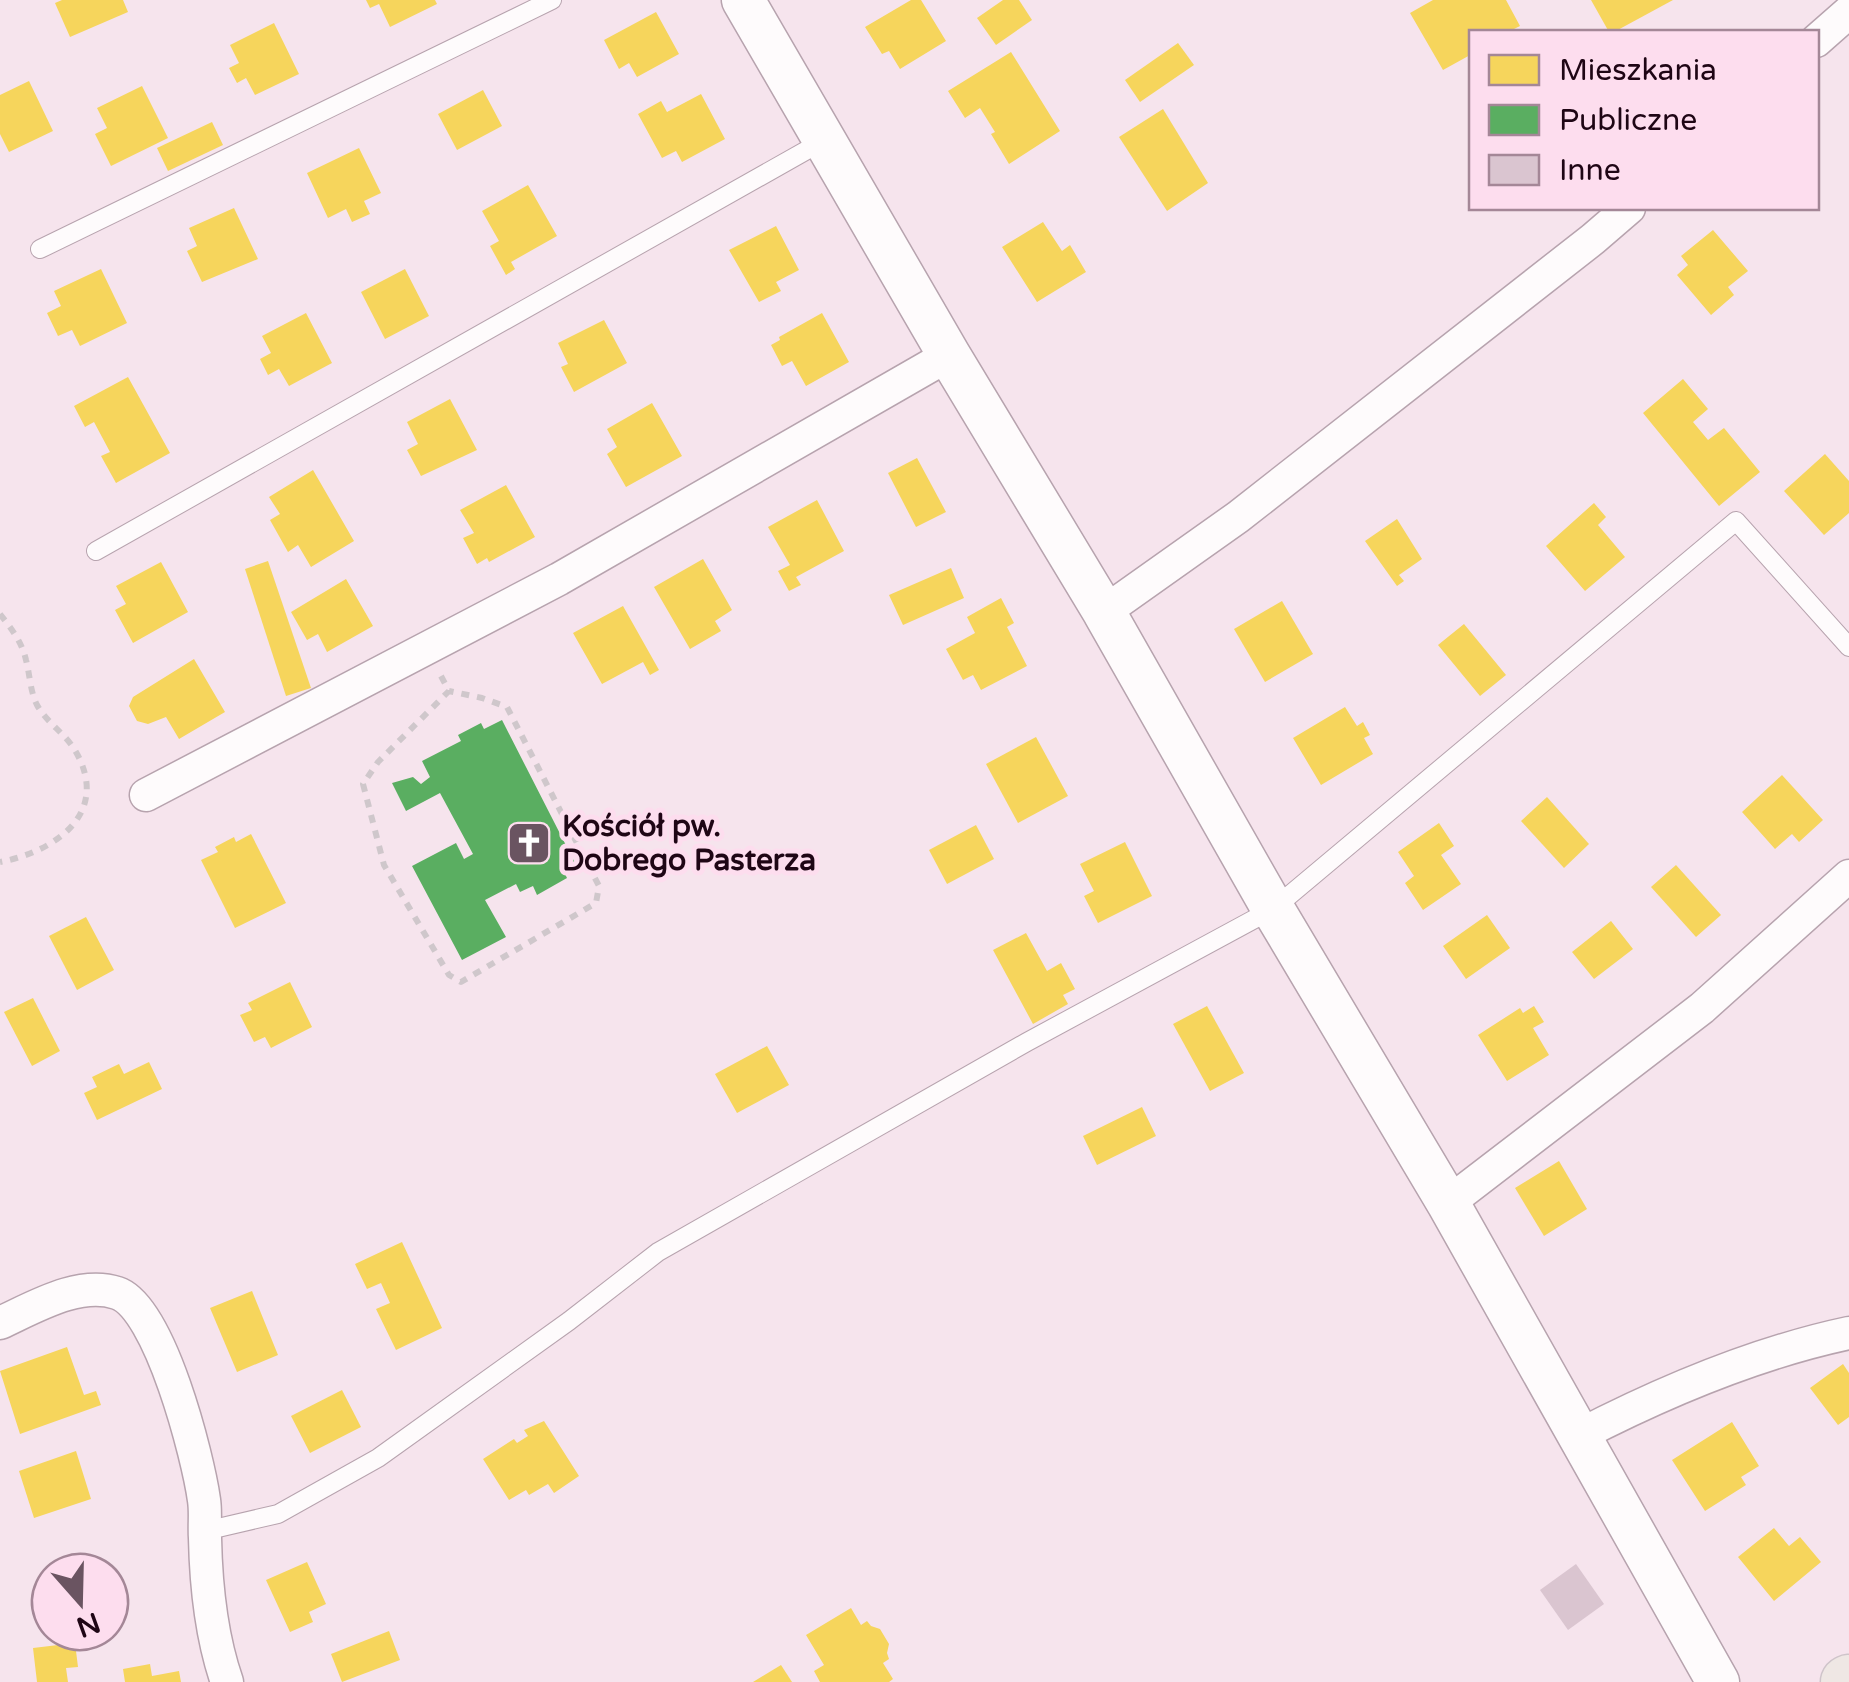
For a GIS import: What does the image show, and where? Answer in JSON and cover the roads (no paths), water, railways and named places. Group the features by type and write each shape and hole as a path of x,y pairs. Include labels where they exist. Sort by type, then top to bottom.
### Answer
{"street":[{"path":"743,0 1448,1203 1718,1682"},
{"path":"1819,38 1849,12"},
{"path":"1104,612 1238,516 1627,210"},
{"path":"146,795 559,578 949,355"},
{"path":"1448,1203 1702,1008 1849,876"},
{"path":"0,1323 78,1292 105,1290 129,1299 155,1337 191,1436 205,1506 208,1600 227,1682"},
{"path":"1578,1436 1628,1410 1790,1346 1849,1333"}],"lane":[{"path":"40,249 552,0"},
{"path":"96,551 824,141"},
{"path":"205,1530 278,1514 378,1458 658,1252 1026,1042 1274,909 1736,522 1849,647"}],"place":[{"name":"Kościół pw. Dobrego Pasterza","path":"529,843"}]}
